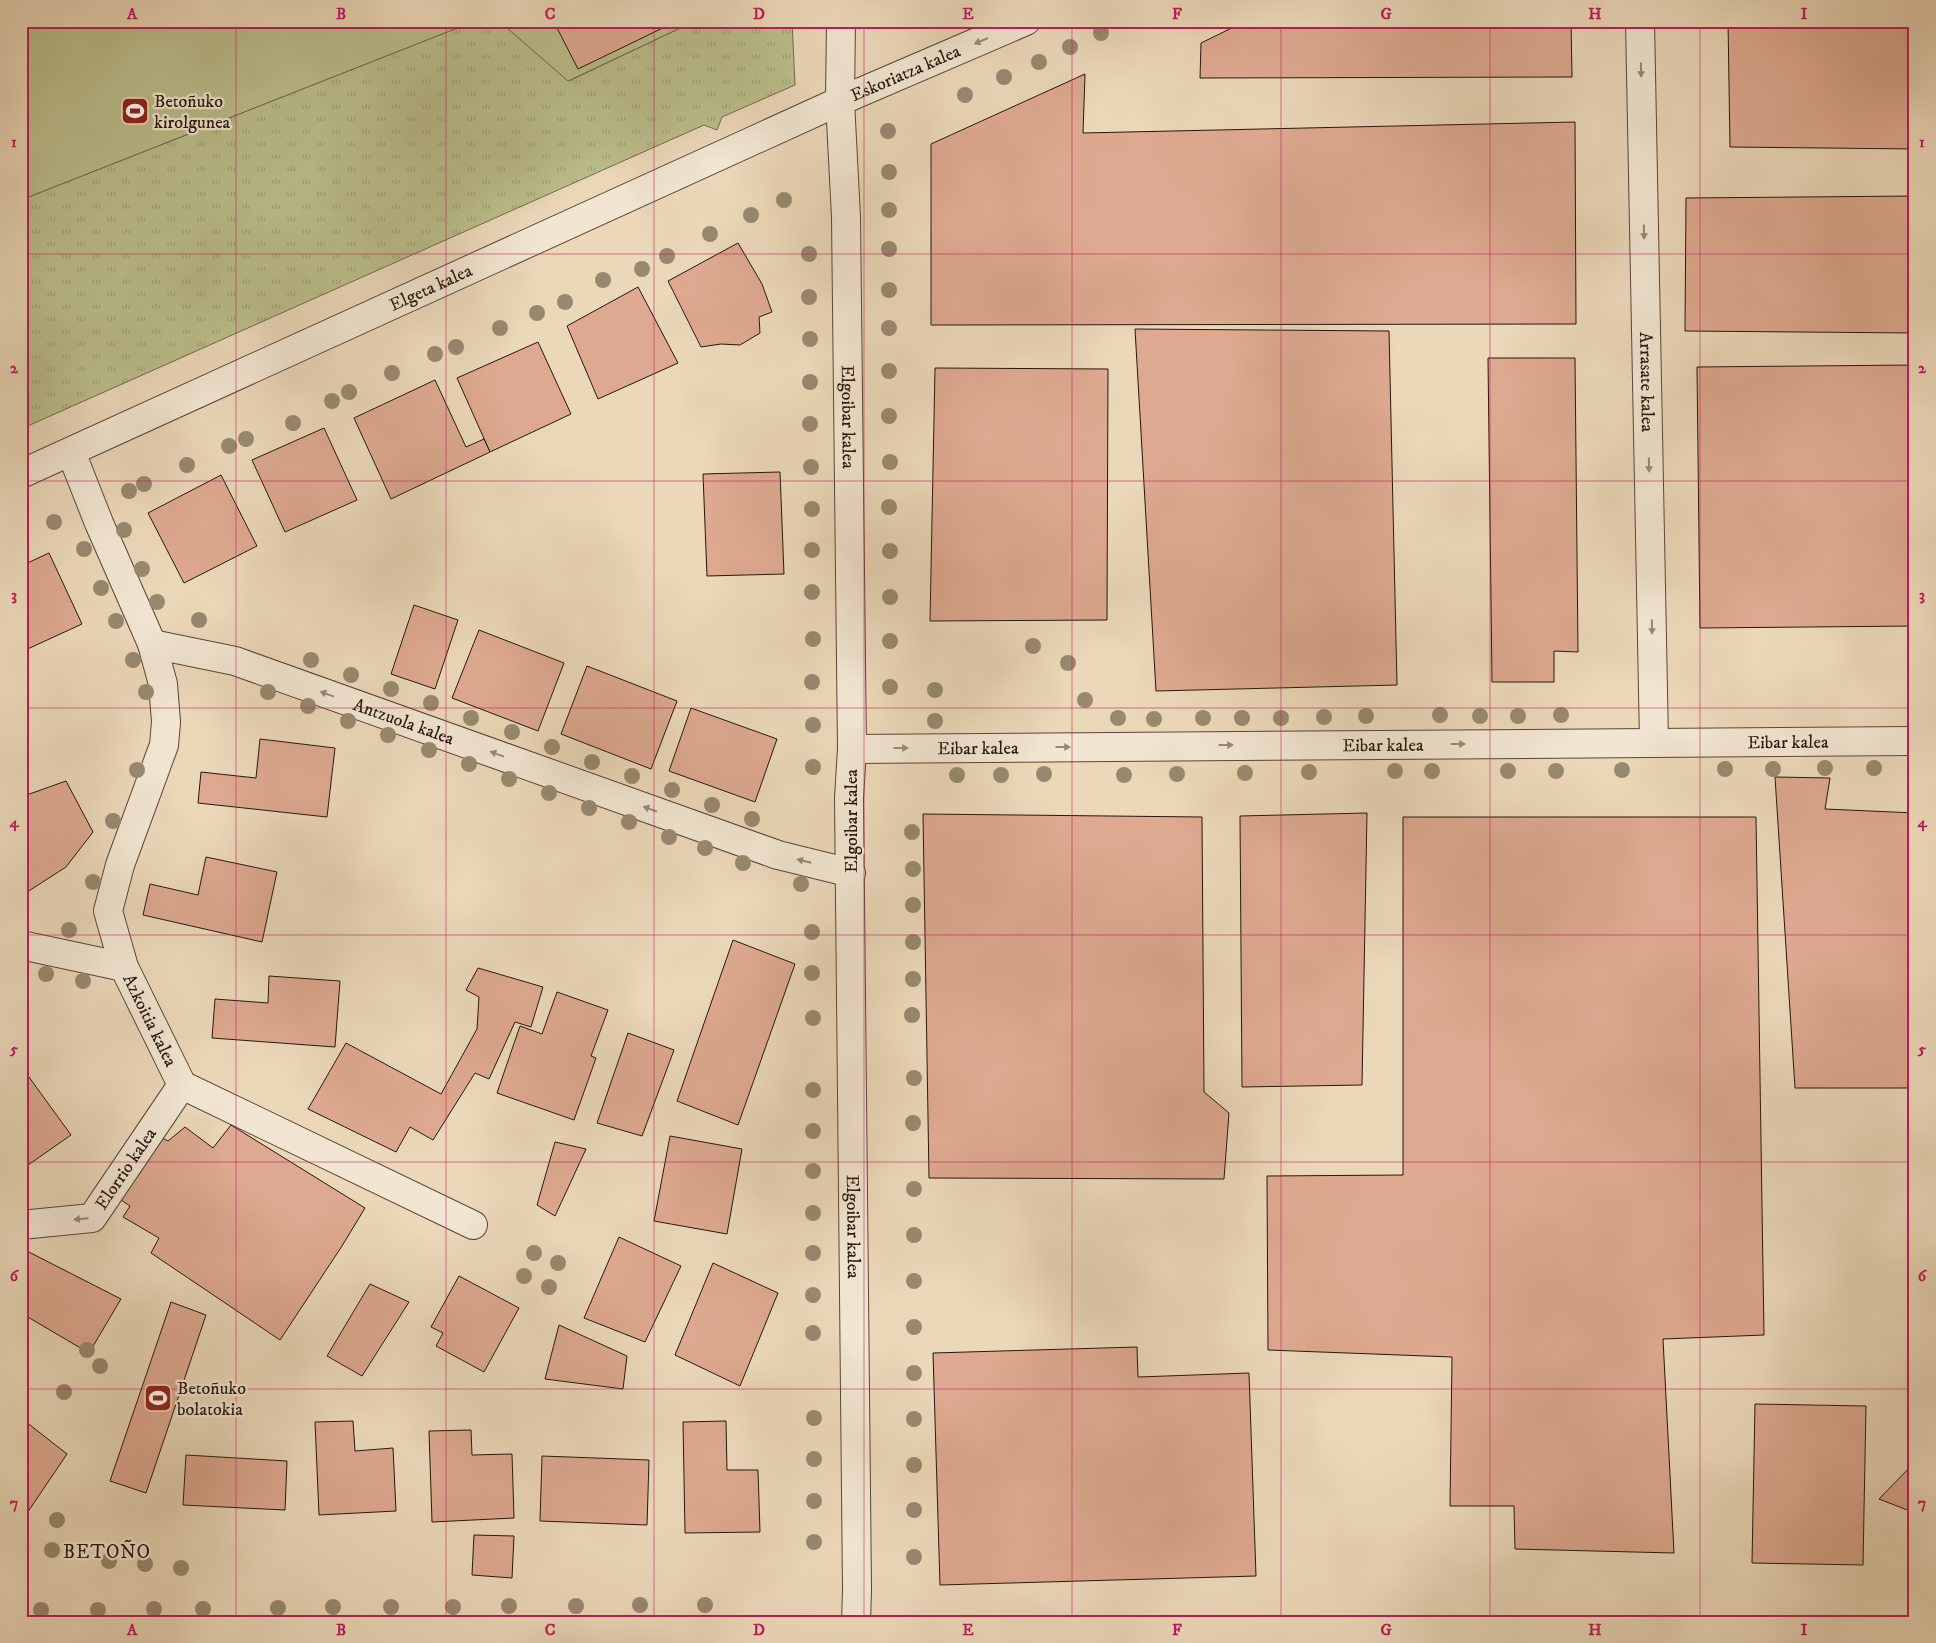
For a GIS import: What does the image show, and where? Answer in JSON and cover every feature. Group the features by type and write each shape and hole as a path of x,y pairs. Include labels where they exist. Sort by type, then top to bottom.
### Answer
{"street":[{"name":"Elgoibar kalea","path":"841,21 840,101 846,217 852,749 849,798 858,1590 856,1622"},
{"name":"Eskoriatza kalea","path":"840,101 1026,21"},
{"name":"Arrasate kalea","path":"1640,21 1654,742"},
{"name":"Elgeta kalea","path":"21,474 840,101"},
{"path":"71,452 99,523 152,644"},
{"name":"Antzuola kalea","path":"152,644 236,661 778,855 851,873"},
{"name":"Azkoitia kalea","path":"152,644 163,684 166,722 164,745 120,865 108,911 124,968 182,1085 473,1225"},
{"name":"Eibar kalea","path":"852,749 1915,741"},
{"path":"21,945 124,968"},
{"name":"Elorrio kalea","path":"21,1224 92,1218 182,1085"}],"green space":[{"name":"Betoñuko kirolgunea","path":"21,21 475,21 21,200"},
{"path":"475,21 499,21 569,81 695,21 792,21 795,85 722,117 717,130 704,125 21,429 21,200"},
{"path":"499,21 695,21 568,81"}],"building":[{"path":"560,21 669,21 671,24 578,69 555,24"},
{"path":"1246,21 1571,21 1572,77 1200,78 1201,43"},
{"path":"1728,21 1915,21 1915,149 1730,147"},
{"path":"1085,74 1083,133 1575,122 1576,324 931,325 931,144"},
{"path":"1915,196 1915,333 1685,331 1686,198"},
{"path":"738,243 762,284 772,312 759,317 760,333 740,345 721,344 701,347 668,281"},
{"path":"638,287 678,363 598,399 567,326"},
{"path":"1135,329 1389,331 1397,685 1156,691"},
{"path":"538,342 571,414 490,452 457,378"},
{"path":"1488,358 1575,358 1578,652 1554,651 1554,682 1492,682"},
{"path":"1915,365 1915,626 1700,628 1697,367"},
{"path":"935,368 1108,369 1107,620 930,621"},
{"path":"435,380 466,447 484,439 490,452 391,499 354,418"},
{"path":"324,428 357,500 285,532 252,460"},
{"path":"780,472 784,574 707,576 703,474"},
{"path":"221,475 257,546 184,583 148,513"},
{"path":"49,553 82,624 21,652 21,566"},
{"path":"414,605 458,620 435,689 391,674"},
{"path":"479,630 564,663 538,731 452,698"},
{"path":"587,666 677,701 651,769 561,734"},
{"path":"691,708 777,739 755,802 669,771"},
{"path":"260,739 335,748 327,817 198,803 201,772 256,778"},
{"path":"1775,777 1830,778 1825,809 1915,813 1915,1088 1795,1088"},
{"path":"66,781 93,832 66,867 21,896 21,797"},
{"path":"1367,813 1362,1085 1242,1087 1240,816"},
{"path":"923,814 1202,817 1204,1092 1229,1113 1224,1179 929,1178"},
{"path":"1403,817 1756,817 1764,1335 1663,1339 1674,1553 1515,1549 1514,1506 1450,1506 1452,1357 1268,1350 1267,1176 1403,1175"},
{"path":"206,857 277,872 262,942 143,915 150,884 198,895"},
{"path":"733,940 795,964 738,1125 677,1101"},
{"path":"478,968 543,987 531,1027 515,1022 489,1079 475,1073 433,1140 410,1127 396,1152 308,1109 346,1043 441,1094 477,1029 479,997 466,990"},
{"path":"269,976 340,981 335,1047 212,1038 215,999 268,1003"},
{"path":"557,992 608,1010 591,1056 596,1058 574,1120 497,1093 520,1026 542,1034"},
{"path":"628,1033 674,1050 642,1136 597,1123"},
{"path":"21,1066 71,1135 21,1170"},
{"path":"231,1125 365,1208 280,1340 151,1253 159,1238 123,1217 130,1206 115,1196 157,1135 168,1141 185,1127 213,1148"},
{"path":"670,1136 742,1149 727,1234 654,1221"},
{"path":"555,1142 586,1149 555,1216 537,1205"},
{"path":"619,1237 681,1266 645,1342 584,1318"},
{"path":"21,1248 121,1299 89,1353 21,1313"},
{"path":"713,1263 778,1293 740,1386 675,1355"},
{"path":"459,1276 519,1308 484,1372 436,1346 443,1333 431,1327"},
{"path":"370,1284 409,1302 362,1376 327,1356"},
{"name":"Betoñuko bolatokia","path":"171,1302 206,1315 146,1493 110,1481"},
{"path":"559,1325 627,1356 623,1389 545,1379"},
{"path":"1137,1347 1138,1377 1249,1373 1256,1576 940,1585 933,1353"},
{"path":"1755,1404 1866,1406 1863,1565 1752,1563"},
{"path":"21,1418 67,1454 21,1522"},
{"path":"353,1421 355,1451 393,1448 396,1511 319,1515 315,1422"},
{"path":"726,1421 727,1470 758,1470 760,1532 685,1533 683,1422"},
{"path":"471,1430 472,1455 512,1454 514,1518 432,1522 429,1431"},
{"path":"186,1455 287,1461 285,1510 183,1505"},
{"path":"542,1456 649,1460 647,1525 540,1521"},
{"path":"1915,1462 1915,1513 1879,1499"},
{"path":"474,1535 514,1536 512,1578 472,1575"}],"place":[{"name":"Betoñuko kirolgunea","path":"135,111"},
{"name":"Betoñuko bolatokia","path":"158,1398"}],"district":[{"name":"BETOÑO","path":"107,1551"}]}
